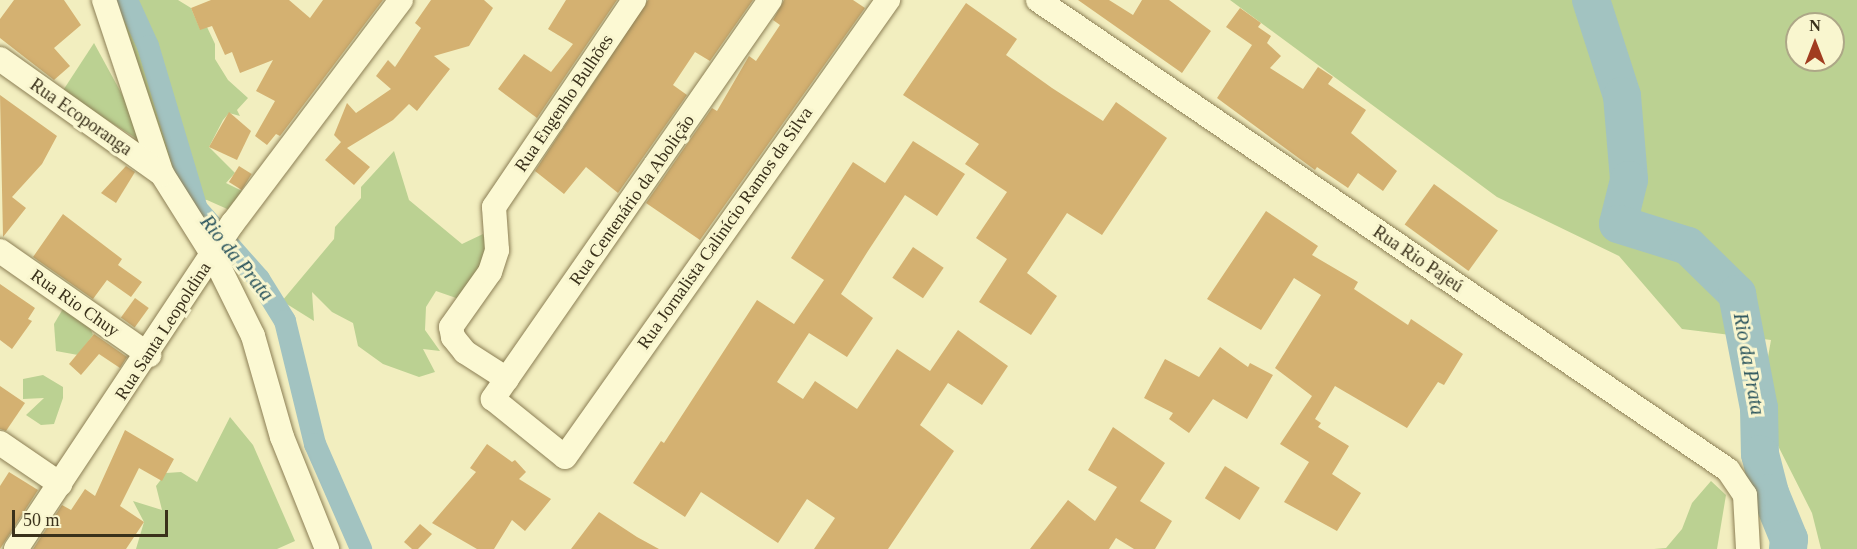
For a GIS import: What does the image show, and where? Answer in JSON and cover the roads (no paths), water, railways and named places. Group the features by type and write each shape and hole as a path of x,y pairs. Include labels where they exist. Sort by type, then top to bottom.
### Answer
{"street":[{"path":"104,0 162,174 216,251 253,336 282,437 322,538"},
{"name":"Rua Santa Leopoldina","path":"16,549 149,355 231,225 401,0"},
{"name":"Rua Engenho Bulhões","path":"500,389 453,337 451,327 490,272 497,250 494,207 634,0"},
{"name":"Rua Centenário da Abolição","path":"500,389 770,0"},
{"name":"Rua Jornalista Calinício Ramos da Silva","path":"500,389 565,457 888,0"},
{"name":"Rua Rio Pajeú","path":"1038,0 1728,470 1745,495 1748,549"},
{"name":"Rua Ecoporanga","path":"0,59 162,174"},
{"name":"Rua Rio Chuy","path":"0,251 149,355"},
{"path":"0,443 60,484"}],"waterway":[{"name":"Rio da Prata","path":"127,0 148,46 197,209 259,279 285,321 315,444 361,549"},
{"name":"Rio da Prata","path":"1591,0 1622,96 1629,180 1618,224 1688,246 1737,294 1759,408 1760,454 1770,493 1789,539 1788,549"}]}
